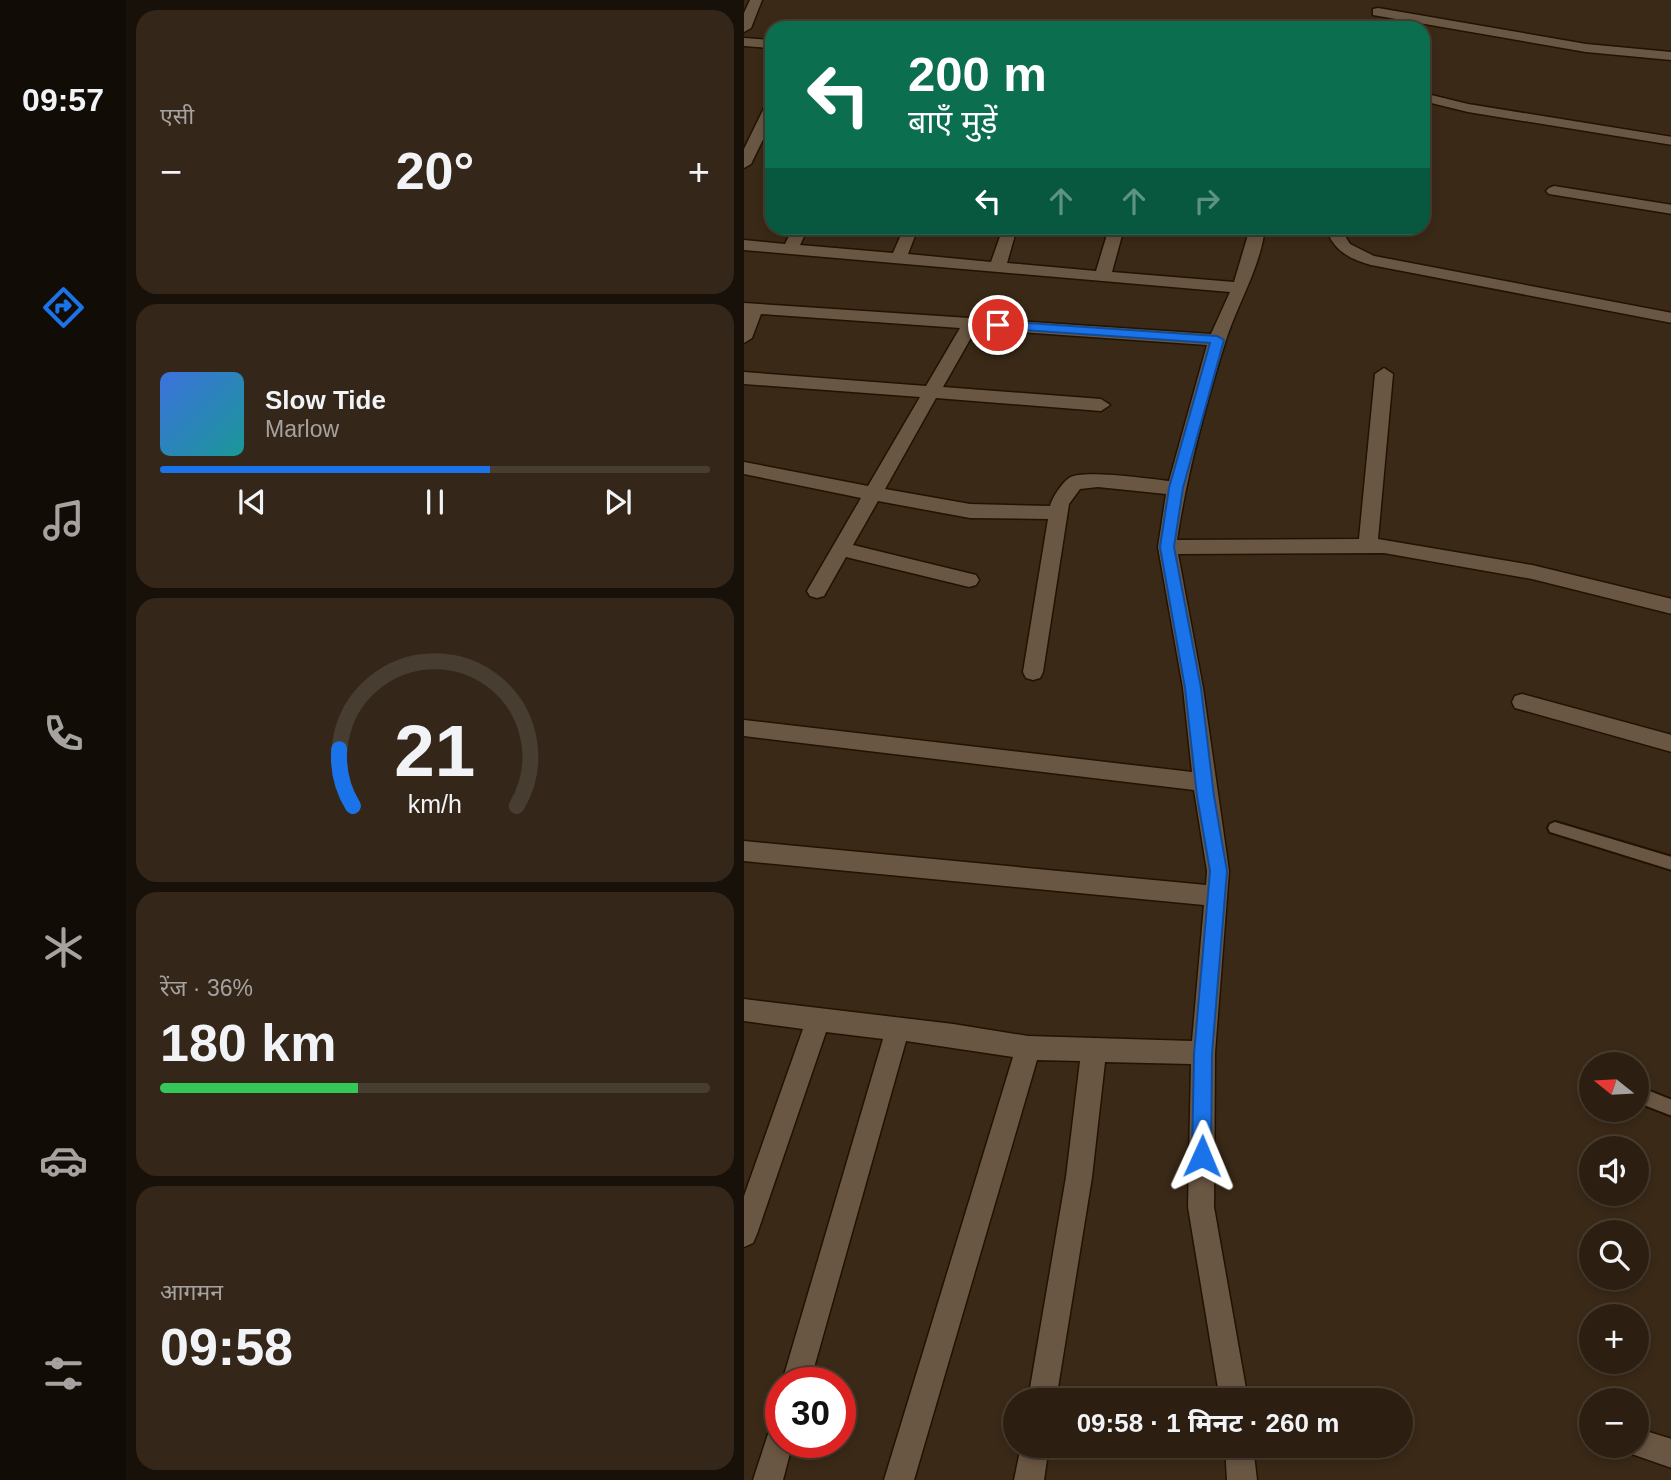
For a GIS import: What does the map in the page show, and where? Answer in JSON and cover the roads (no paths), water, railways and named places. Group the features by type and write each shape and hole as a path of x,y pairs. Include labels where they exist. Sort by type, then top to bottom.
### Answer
{"street":[{"path":"744,28 756,0"},
{"path":"1381,6 1560,44 1671,56"},
{"path":"744,42 765,44"},
{"path":"1430,99 1468,108 1671,141"},
{"path":"744,164 765,120"},
{"path":"1554,191 1671,210"},
{"path":"790,250 798,235"},
{"path":"898,259 908,235"},
{"path":"997,268 1008,235"},
{"path":"1102,277 1115,235"},
{"path":"1232,1388 1201,1207 1203,1054 1218,871 1193,688 1167,547 1176,488 1217,340 1240,289 1256,235"},
{"path":"1336,235 1351,255 1377,262 1671,318"},
{"path":"744,245 1240,289"},
{"path":"744,338 750,308 1217,340"},
{"path":"817,590 971,323"},
{"path":"1368,545 1384,373"},
{"path":"744,378 1101,405"},
{"path":"744,468 871,495 970,510 1058,513"},
{"path":"1033,672 1060,502 1075,483 1098,481 1176,488"},
{"path":"1167,547 1368,545 1532,572 1671,607"},
{"path":"841,549 969,580"},
{"path":"1522,702 1671,744"},
{"path":"744,728 1204,782"},
{"path":"744,851 1217,896"},
{"path":"744,1010 897,1028 1028,1048 1094,1048 1203,1054"},
{"path":"744,1234 818,1020"},
{"path":"800,1367 897,1028"},
{"path":"899,1480 1028,1048"},
{"path":"1044,1388 1079,1177 1094,1048"},
{"path":"1649,1446 1671,1454"},
{"path":"768,1480 774,1458"},
{"path":"1029,1480 1033,1458"},
{"path":"1240,1458 1242,1480"}],"lane":[{"path":"1555,828 1671,864"},
{"path":"1649,1099 1671,1108"}]}
